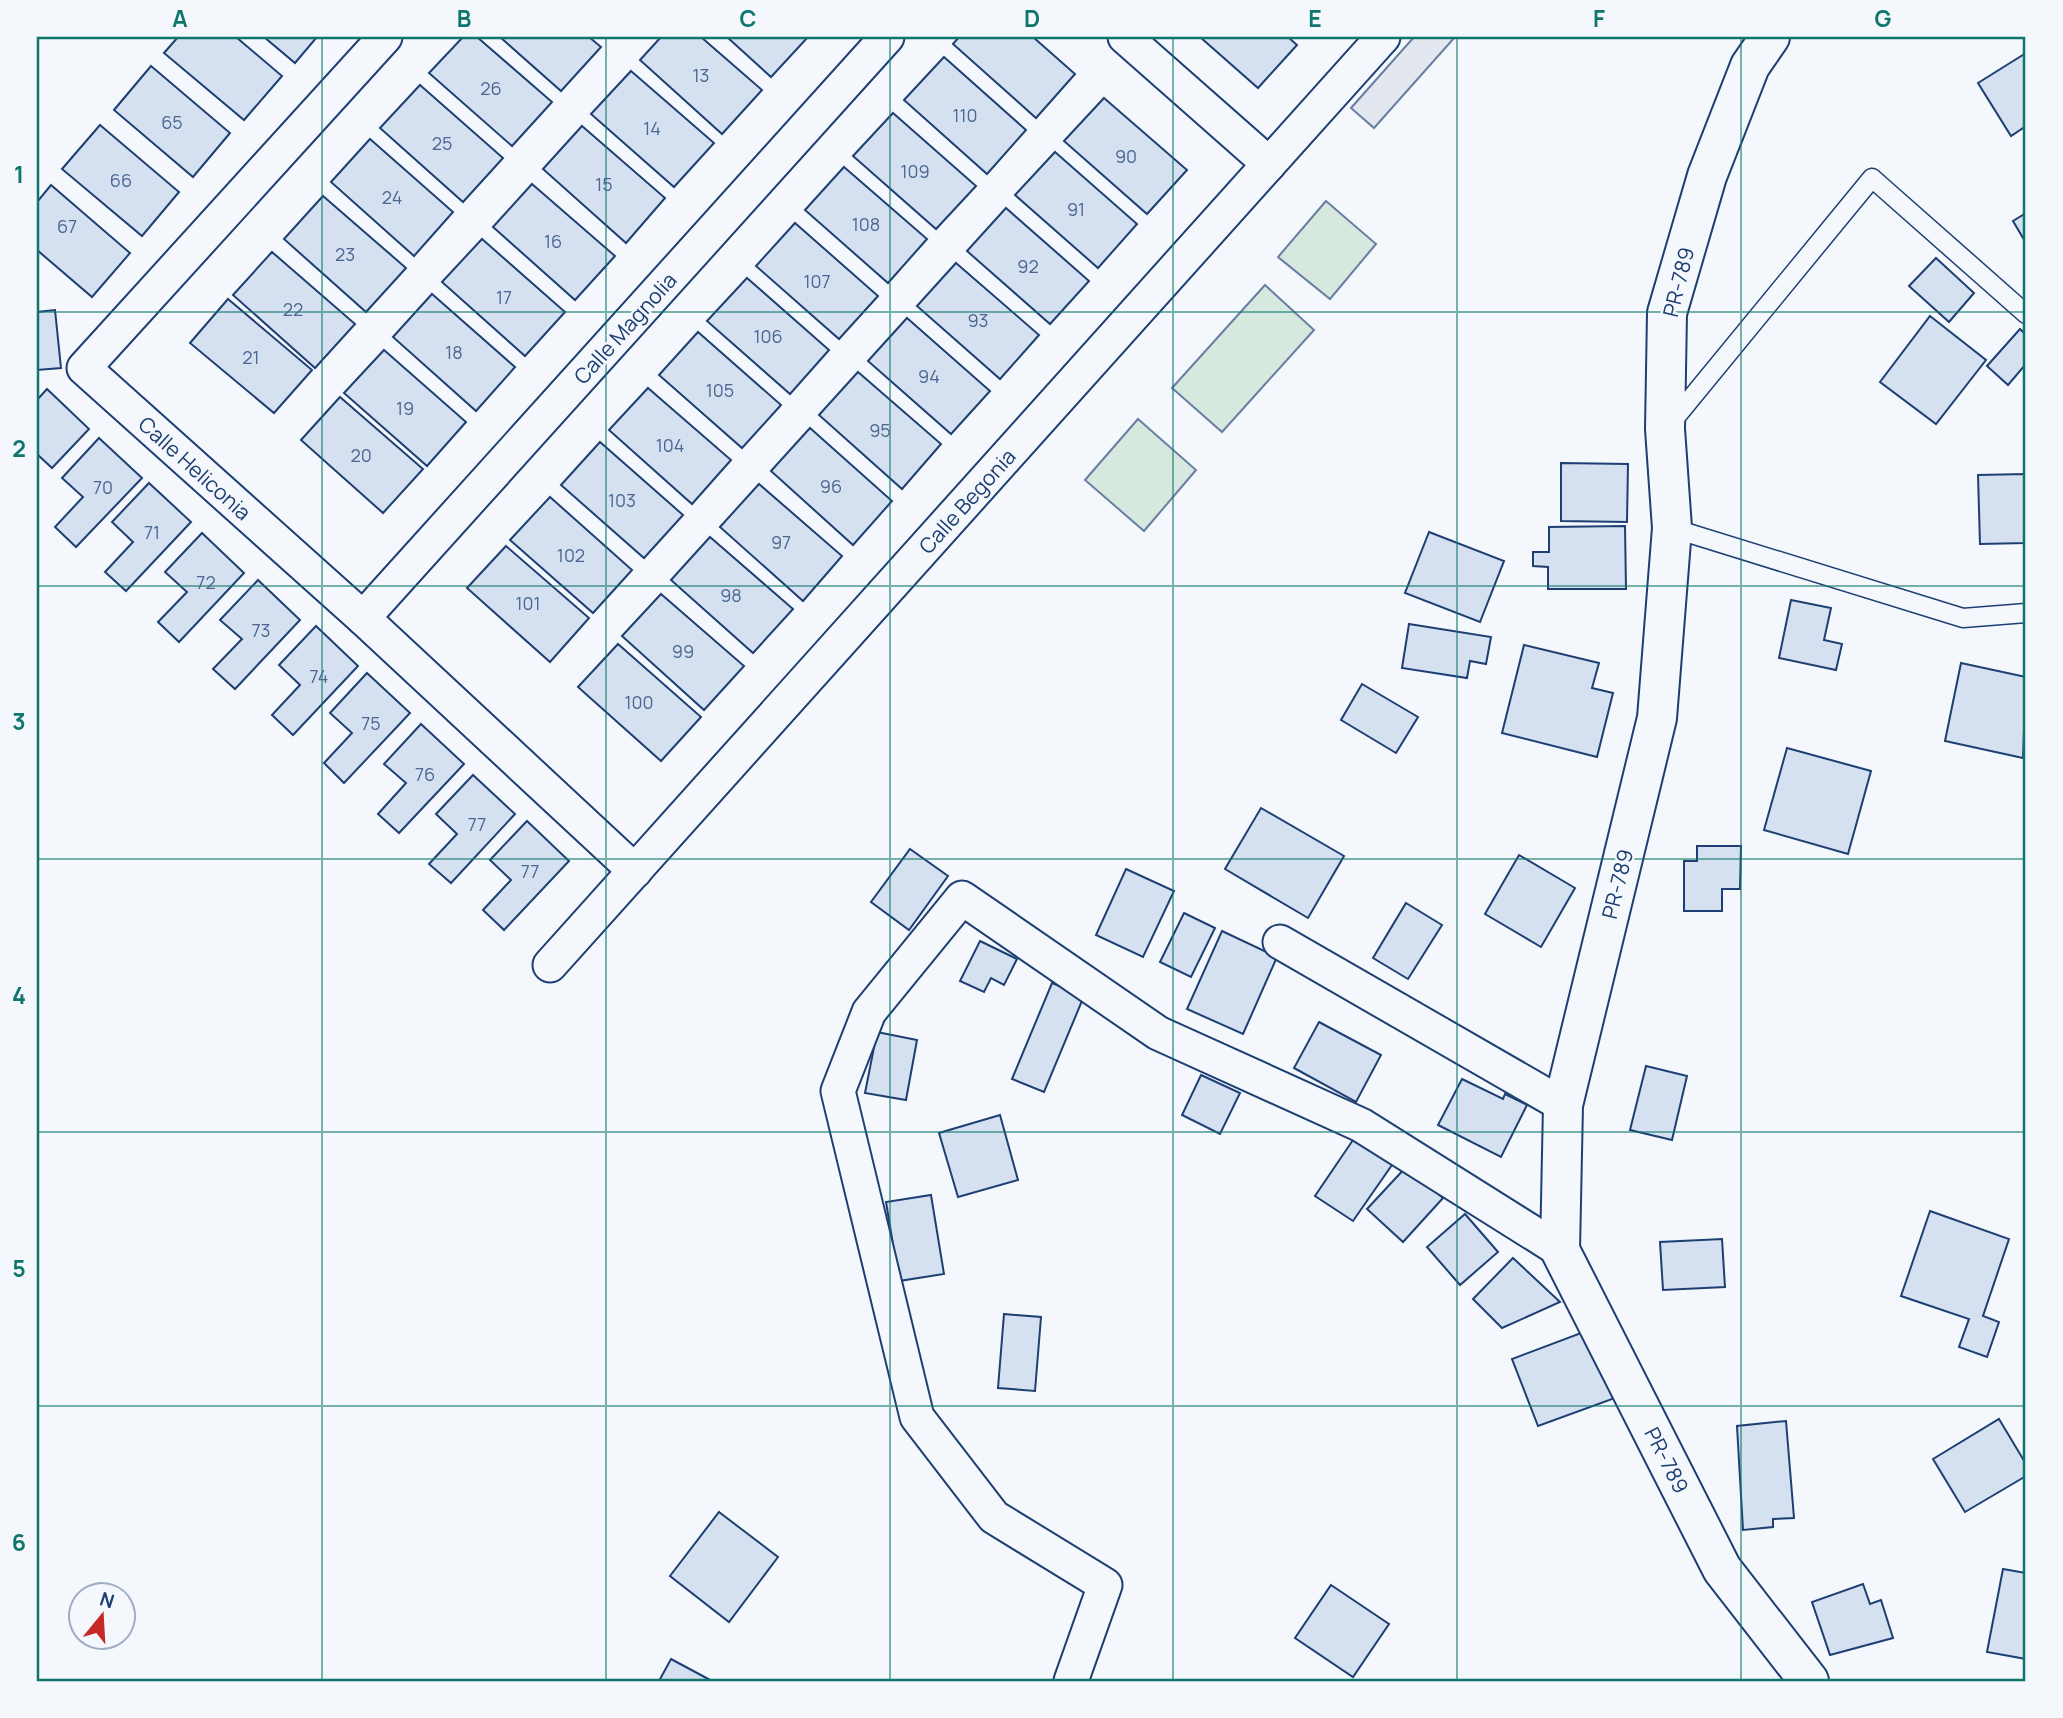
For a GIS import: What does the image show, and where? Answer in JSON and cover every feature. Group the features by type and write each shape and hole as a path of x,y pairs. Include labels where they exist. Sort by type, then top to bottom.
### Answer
{"street":[{"name":"Calle Heliconia","path":"385,37 84,368 363,618 635,871"},
{"name":"Calle Magnolia","path":"363,618 887,37"},
{"path":"1125,37 1269,164"},
{"name":"Calle Begonia","path":"550,965 1383,37"},
{"name":"PR-789","path":"1770,37 1750,66 1707,176 1667,313 1665,429 1672,528 1657,718 1563,1105 1560,1250 1722,1569 1809,1681"},
{"path":"1071,1681 1105,1585 994,1517 917,1417 838,1091 869,1012 962,898 1158,1033 1360,1125 1560,1250"},
{"path":"1280,942 1563,1105"}],"lane":[{"path":"1665,429 1872,178 2026,314"},
{"path":"1672,528 1963,618 2026,613"}],"shaded area":[{"path":"1414,37 1455,37 1374,128 1351,108"},
{"path":"1326,201 1376,244 1330,299 1278,257"},
{"path":"1265,285 1314,330 1222,432 1172,388"},
{"path":"1138,419 1196,470 1144,531 1085,480"}],"building":[{"path":"178,37 236,37 282,76 244,120 164,53"},
{"path":"264,37 317,37 295,63"},
{"path":"463,37 477,37 552,102 512,146 429,73"},
{"path":"500,37 589,37 601,47 561,91"},
{"path":"661,37 701,37 762,90 722,134 640,60"},
{"path":"727,37 808,37 771,77"},
{"path":"959,37 1033,37 1075,74 1036,118 953,44"},
{"path":"1200,37 1288,37 1297,45 1258,88"},
{"path":"2026,53 2026,126 2011,136 1978,83"},
{"path":"944,57 1026,130 987,174 904,100"},
{"path":"151,66 230,133 193,177 114,110"},
{"path":"631,71 714,143 674,187 591,114"},
{"path":"420,85 503,158 463,202 380,128"},
{"path":"1104,98 1187,170 1147,214 1064,141"},
{"path":"893,113 976,186 936,229 853,156"},
{"path":"100,125 179,192 142,236 62,169"},
{"path":"582,126 665,198 626,243 543,169"},
{"path":"370,139 453,212 414,256 331,182"},
{"path":"1055,152 1137,224 1098,268 1015,195"},
{"path":"844,167 927,239 888,283 805,210"},
{"path":"532,184 615,256 575,300 493,227"},
{"path":"51,185 130,253 92,297 37,250 37,202"},
{"path":"323,196 406,268 366,312 284,239"},
{"path":"1006,208 1089,281 1050,324 967,251"},
{"path":"2026,213 2026,243 2013,221"},
{"path":"795,223 878,296 839,339 756,266"},
{"path":"482,239 565,312 525,356 442,282"},
{"path":"272,252 355,324 315,368 233,295"},
{"path":"1936,258 1974,293 1949,322 1909,286"},
{"path":"956,263 1039,335 1000,379 917,306"},
{"path":"747,278 829,350 790,394 707,321"},
{"path":"432,294 515,367 476,411 393,337"},
{"path":"228,299 312,370 274,413 190,343"},
{"path":"55,310 61,368 37,370 37,312"},
{"path":"1930,316 1986,360 1936,424 1880,382"},
{"path":"907,318 990,391 951,434 868,361"},
{"path":"2020,329 2026,335 2026,364 2008,385 1987,366"},
{"path":"698,332 781,405 742,448 659,375"},
{"path":"384,350 466,422 427,466 344,393"},
{"path":"858,372 941,444 902,489 819,415"},
{"path":"648,388 731,460 692,504 609,430"},
{"path":"47,389 89,429 52,468 37,454 37,400"},
{"path":"340,397 423,469 383,513 301,440"},
{"path":"810,428 892,501 853,545 771,471"},
{"path":"99,438 142,478 76,547 55,527 83,497 62,478"},
{"path":"600,442 683,515 644,558 561,485"},
{"path":"1561,463 1628,464 1627,522 1561,521"},
{"path":"2026,474 2026,543 1980,544 1978,475"},
{"path":"149,483 191,522 126,591 105,572 133,542 112,522"},
{"path":"759,484 842,556 803,601 720,527"},
{"path":"550,497 632,570 593,613 510,540"},
{"path":"1625,526 1626,589 1548,589 1548,567 1533,566 1533,552 1549,552 1549,527"},
{"path":"1429,532 1504,561 1480,622 1405,593"},
{"path":"202,533 244,573 179,642 158,622 187,592 165,572"},
{"path":"710,537 793,609 753,653 671,580"},
{"path":"506,546 589,618 550,662 467,588"},
{"path":"258,580 300,620 235,689 213,669 242,639 220,620"},
{"path":"661,594 744,666 704,710 622,636"},
{"path":"1791,600 1831,608 1824,640 1842,644 1836,670 1779,658"},
{"path":"1409,624 1491,637 1486,664 1470,661 1467,678 1402,668"},
{"path":"316,626 358,666 293,735 272,715 300,685 279,665"},
{"path":"618,644 701,717 661,761 578,687"},
{"path":"1524,645 1599,663 1592,688 1613,693 1597,757 1502,733"},
{"path":"1961,663 2026,677 2023,758 1945,741"},
{"path":"367,673 410,713 344,783 324,763 352,733 330,713"},
{"path":"1362,684 1418,717 1396,753 1341,720"},
{"path":"421,724 464,764 399,833 378,814 406,783 384,764"},
{"path":"1787,748 1871,771 1848,854 1764,830"},
{"path":"473,775 515,814 451,883 429,864 457,834 436,814"},
{"path":"1261,808 1344,856 1308,918 1225,869"},
{"path":"527,821 569,861 504,930 483,910 511,880 490,860"},
{"path":"1697,846 1741,846 1740,889 1722,889 1722,911 1684,911 1684,861 1697,861"},
{"path":"910,849 948,876 909,930 871,902"},
{"path":"1519,855 1575,888 1541,947 1485,914"},
{"path":"1126,869 1174,891 1143,957 1096,935"},
{"path":"1406,903 1442,925 1408,979 1373,958"},
{"path":"1184,913 1215,928 1191,977 1160,962"},
{"path":"1222,931 1277,957 1243,1034 1187,1009"},
{"path":"980,941 1017,959 1004,985 991,978 984,992 960,981"},
{"path":"1052,983 1084,996 1044,1092 1012,1079"},
{"path":"1319,1022 1381,1055 1356,1102 1294,1068"},
{"path":"877,1032 917,1040 906,1100 865,1093"},
{"path":"1646,1066 1687,1076 1672,1140 1630,1130"},
{"path":"1201,1075 1240,1093 1220,1134 1182,1115"},
{"path":"1462,1079 1503,1099 1505,1094 1527,1105 1501,1157 1438,1125"},
{"path":"1000,1115 1018,1180 958,1197 939,1133"},
{"path":"1355,1137 1394,1162 1353,1221 1315,1196"},
{"path":"1407,1166 1443,1198 1403,1242 1367,1209"},
{"path":"931,1195 944,1274 899,1281 886,1202"},
{"path":"1930,1211 2009,1239 1983,1316 1999,1322 1987,1357 1959,1347 1969,1319 1901,1296"},
{"path":"1465,1214 1498,1252 1460,1285 1427,1247"},
{"path":"1722,1239 1725,1287 1663,1290 1660,1242"},
{"path":"1513,1258 1560,1302 1502,1328 1473,1299"},
{"path":"1004,1314 1041,1317 1035,1391 998,1388"},
{"path":"1589,1330 1615,1398 1538,1426 1512,1359"},
{"path":"1999,1419 2026,1464 2026,1476 1965,1512 1933,1459"},
{"path":"1786,1421 1794,1518 1773,1519 1773,1527 1743,1530 1737,1426"},
{"path":"719,1512 778,1557 729,1622 670,1576"},
{"path":"2003,1569 2026,1573 2026,1659 1987,1652"},
{"path":"1863,1584 1870,1604 1881,1600 1893,1638 1830,1655 1812,1602"},
{"path":"1331,1585 1389,1624 1353,1677 1295,1638"},
{"path":"671,1659 712,1681 659,1681"}]}
